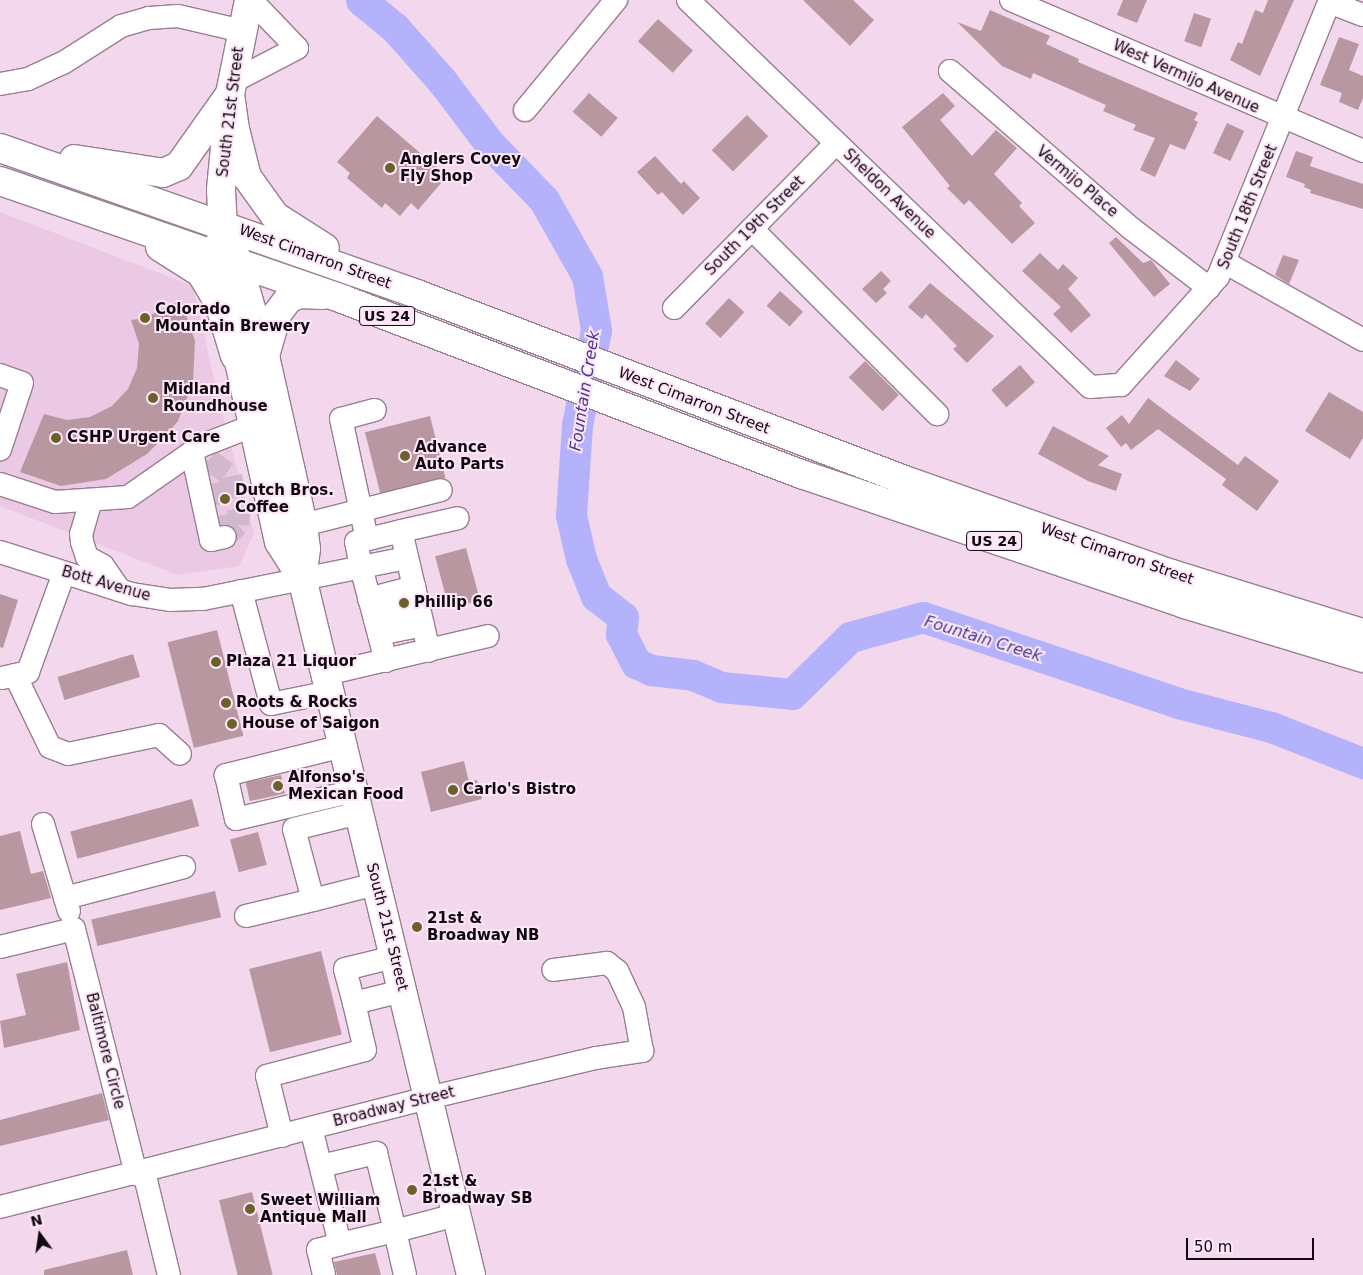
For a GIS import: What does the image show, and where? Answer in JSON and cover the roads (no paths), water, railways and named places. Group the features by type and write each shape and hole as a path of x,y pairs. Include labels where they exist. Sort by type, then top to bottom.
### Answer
{"main road":[{"name":"South 21st Street","path":"250,0 231,88 221,190 223,224 230,260 236,356 279,542 302,578 471,1275"},
{"path":"5,150 163,172 179,166 231,88"},
{"path":"231,88 247,176 275,216 312,241 396,287"},
{"name":"West Cimarron Street","path":"5,150 223,224 396,287 912,482 1172,574 1363,633"},
{"name":"West Cimarron Street","path":"0,181 345,300 801,474 986,538 1363,658"},
{"path":"51,198 170,252 201,273 219,303 236,356"},
{"name":"South 21st Street","path":"230,260 265,356 303,526 306,549 302,578"},
{"path":"265,356 277,314 289,298 312,293 345,300"}],"street":[{"path":"231,88 297,48 250,0"},
{"path":"525,110 616,0"},
{"name":"Sheldon Avenue","path":"688,0 1090,387"},
{"name":"West Vermijo Avenue","path":"1011,0 1283,120 1363,152"},
{"path":"1330,1 1363,15"},
{"name":"South 18th Street","path":"1090,387 1121,385 1209,288 1226,263 1330,1"},
{"path":"0,84 28,79 63,63 121,26 149,18 178,16 242,31"},
{"name":"Vermijo Place","path":"950,70 1132,228 1209,288"},
{"name":"South 19th Street","path":"674,308 836,143"},
{"path":"752,229 938,414"},
{"path":"1226,263 1363,340"},
{"path":"0,375 22,383 0,449"},
{"path":"367,539 341,419 375,410"},
{"path":"0,484 55,502 128,497 202,452 252,426"},
{"path":"202,452 211,540 225,537"},
{"path":"303,526 440,490"},
{"path":"91,500 81,534 82,542 87,557 103,566 120,590"},
{"path":"386,661 356,542 458,518"},
{"path":"401,531 429,651"},
{"name":"Bott Avenue","path":"0,552 120,590 170,600 203,599 302,578 370,600"},
{"path":"64,573 14,675 50,747 68,754 159,735 180,754"},
{"path":"370,600 414,590"},
{"path":"370,600 414,590"},
{"path":"370,600 414,590"},
{"path":"241,591 271,704 386,661 488,636"},
{"path":"343,746 226,775 236,819 356,802"},
{"path":"313,900 294,829 356,802"},
{"name":"Baltimore Circle","path":"43,824 74,929 169,1275"},
{"path":"65,898 184,867"},
{"path":"246,916 376,884"},
{"path":"0,947 74,929"},
{"path":"282,1136 267,1076 366,1050 345,970 394,957"},
{"name":"Broadway Street","path":"0,1207 140,1173 428,1098 596,1058 642,1051 634,1007 617,971 607,963 553,970"},
{"path":"354,1003 402,991"},
{"path":"311,1128 340,1244"},
{"path":"321,1166 376,1153 405,1275"},
{"path":"324,1275 318,1250 456,1215"}],"waterway":[{"name":"Fountain Creek","path":"361,0 395,28 442,81 489,143 544,200 587,276 596,330 577,425 571,515 581,559 596,596 623,617 621,634 636,663 651,670 693,675 721,687 792,694 850,637 923,617 1178,703 1271,727 1363,763"}],"tunnel":[{"path":"209,460 231,476 239,513 238,525 225,537 209,460"}],"place":[{"name":"Anglers Covey Fly Shop","path":"390,168"},
{"name":"Colorado Mountain Brewery","path":"145,318"},
{"name":"Midland Roundhouse","path":"153,398"},
{"name":"CSHP Urgent Care","path":"56,438"},
{"name":"Advance Auto Parts","path":"405,456"},
{"name":"Dutch Bros. Coffee","path":"225,499"},
{"name":"Phillip 66","path":"404,603"},
{"name":"Plaza 21 Liquor","path":"216,662"},
{"name":"Roots & Rocks","path":"226,703"},
{"name":"House of Saigon","path":"232,724"},
{"name":"Alfonso's Mexican Food","path":"278,786"},
{"name":"Carlo's Bistro","path":"453,790"},
{"name":"21st & Broadway NB","path":"417,927"},
{"name":"21st & Broadway SB","path":"412,1190"},
{"name":"Sweet William Antique Mall","path":"250,1209"}]}
